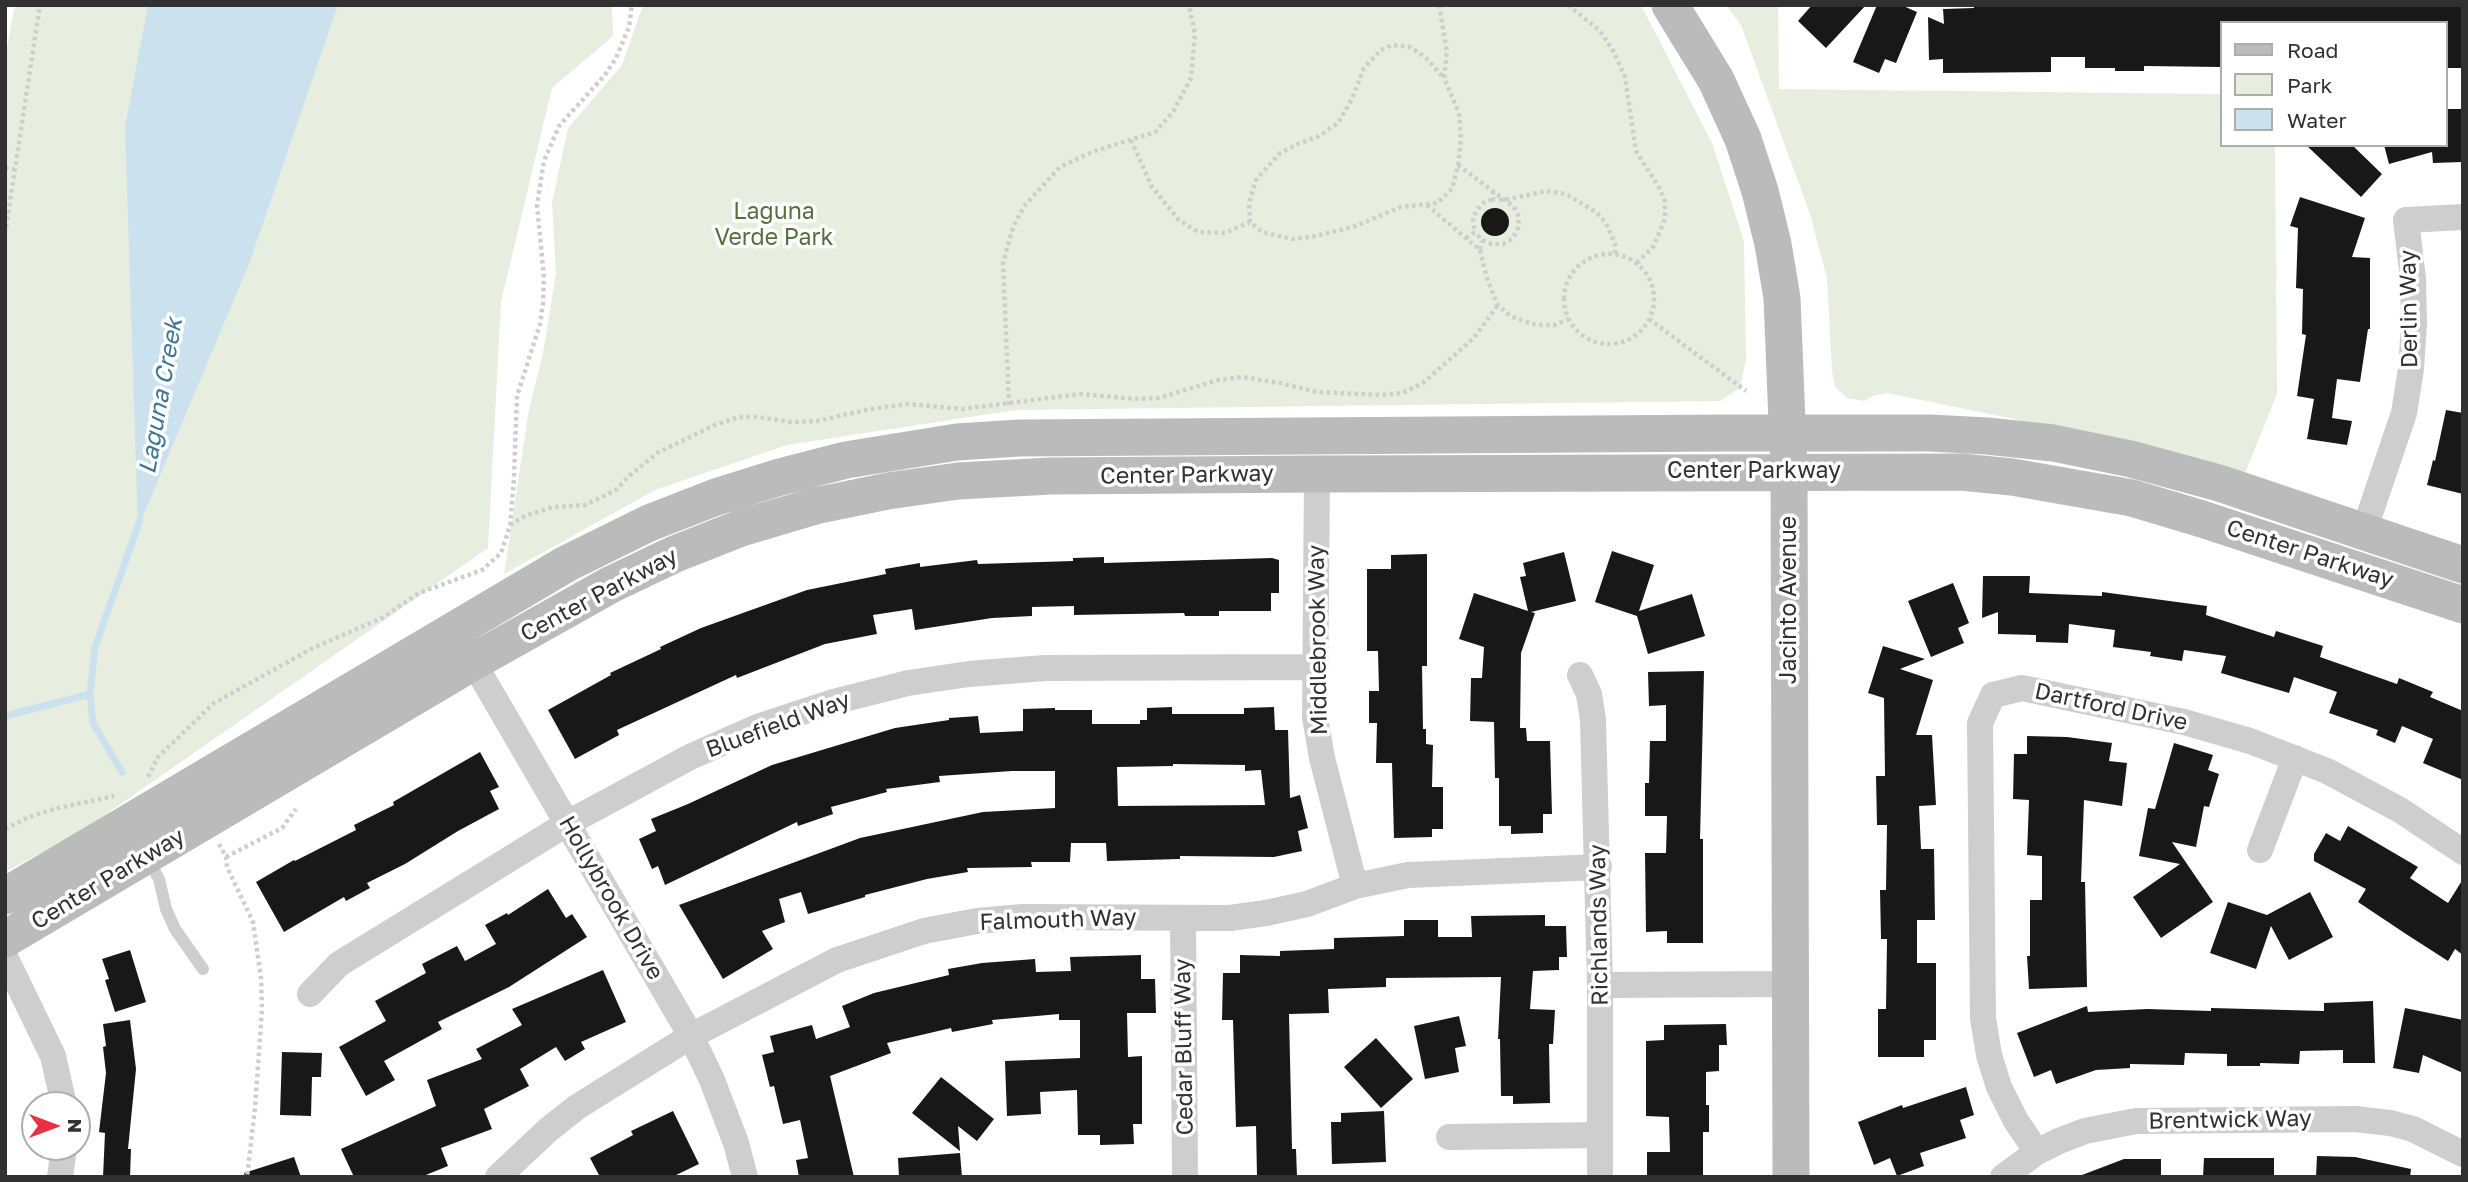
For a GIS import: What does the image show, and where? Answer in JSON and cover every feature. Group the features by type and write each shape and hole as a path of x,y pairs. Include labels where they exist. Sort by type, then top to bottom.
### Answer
{"main road":[{"name":"Jacinto Avenue","path":"1670,5 1716,80 1743,139 1760,191 1782,298 1789,471 1791,1177"},
{"name":"Center Parkway","path":"5,895 566,564 649,523 780,477 944,444 1019,438 1930,433 2053,443 2131,459 2218,483 2463,565"},
{"name":"Center Parkway","path":"5,939 473,662 610,585 675,554 741,528 815,506 958,481 1051,476 1961,472 2079,487 2132,498 2463,605"}],"street":[{"name":"Derlin Way","path":"2364,531 2404,413 2411,369 2413,279 2406,220 2463,218"},
{"name":"Middlebrook Way","path":"1317,474 1315,717 1322,758 1355,886"},
{"name":"Hollybrook Drive","path":"454,630 691,1036 736,1143 745,1177"},
{"name":"Bluefield Way","path":"310,995 317,984 339,964 568,823 690,757 761,726 833,702 908,683 969,674 1045,668 1314,667"},
{"name":"Richlands Way","path":"1580,675 1589,694 1593,720 1599,867 1600,1177"},
{"name":"Dartford Drive","path":"2037,1152 2016,1121 1999,1087 1989,1055 1983,1018 1980,723 1993,695 2022,688 2034,690 2185,722 2250,741 2327,771 2400,810 2463,852"},
{"path":"2260,850 2295,758"},
{"name":"Falmouth Way","path":"498,1177 577,1107 691,1036 838,960 924,931 978,921 1023,917 1230,918 1307,904 1355,886 1408,875 1599,867"},
{"name":"Cedar Bluff Way","path":"1183,918 1185,1177"},
{"path":"5,957 53,1056 61,1091"},
{"path":"1600,985 1790,984"},
{"name":"Brentwick Way","path":"2003,1177 2037,1152 2085,1131 2136,1121 2355,1119 2413,1129 2463,1154"},
{"path":"1449,1137 1599,1135"}],"lane":[{"path":"146,856 159,879 170,920 203,969"}],"path":[{"path":"5,234 40,5"},
{"path":"139,783 149,777 158,757 214,703 313,648 382,618 419,593 482,569 501,553 510,526 517,397 540,324 543,303 544,278 537,205 544,161 559,126 605,75 616,58 629,27 632,5"},
{"path":"637,5 677,5"},
{"path":"1009,403 1003,263 1013,227 1025,205 1060,167 1092,152 1154,132 1173,112 1191,78 1195,34 1189,5"},
{"path":"1439,5 1447,52 1444,78"},
{"path":"1568,5 1600,31 1614,52 1625,77 1636,151 1665,202 1664,219 1653,247 1637,263"},
{"path":"1392,45 1410,47 1425,57 1444,78 1459,113 1461,138 1452,189 1437,203 1401,207 1353,227 1292,240 1262,232 1250,222 1249,203 1256,180 1279,154 1319,136 1338,123 1352,99 1364,68 1381,50 1392,45"},
{"path":"1131,140 1152,187 1179,220 1198,232 1225,233 1250,222"},
{"path":"1458,165 1505,201 1514,207 1519,217 1513,238 1503,244 1482,240 1475,232 1473,221 1483,202 1493,199 1505,201 1546,191 1566,194 1596,212 1606,223 1615,244 1615,255"},
{"path":"5,168 14,169"},
{"path":"1493,191 1493,199"},
{"path":"1426,205 1480,250"},
{"path":"1466,238 1475,232"},
{"path":"1482,240 1480,250 1487,278 1497,304 1510,316 1536,325 1555,325 1569,319"},
{"path":"1601,254 1615,255 1637,263 1649,278 1654,296 1648,319 1641,331 1625,341 1607,344 1589,340 1574,328 1565,311 1564,292 1570,274 1583,261 1601,254"},
{"path":"1648,319 1746,391"},
{"path":"5,829 54,809 121,795"},
{"path":"247,1177 256,1096 262,1010 261,978 253,922 227,867 226,857 282,828 296,809"}],"green space":[{"path":"15,5 612,5 613,36 552,88 501,302 488,548 82,831 5,872 5,58"},
{"name":"Laguna Verde Park","path":"643,5 1641,5 1712,143 1744,241 1746,360 1740,388 1720,401 1016,410 787,445 655,490 504,574 529,409 543,353 556,273 552,203 568,128 622,65"},
{"path":"1726,5 1778,5 1779,89 2220,94 2220,147 2275,147 2277,394 2244,476 2009,418 1887,393 1872,396 1865,401 1847,398 1835,387 1827,279 1811,217 1741,25"}],"water":[{"path":"148,5 338,5 249,264 138,528 125,127"}],"building":[{"path":"1812,5 1866,5 1826,48 1798,21"},
{"path":"1877,5 1901,5 1917,12 1896,63 1885,59 1879,73 1853,62"},
{"path":"1974,5 2463,5 2463,68 2447,68 2447,21 2220,21 2220,67 2144,66 2144,71 2115,71 2115,68 2085,68 2085,57 2051,57 2051,72 1943,73 1943,59 1929,60 1928,17 1944,24 1943,9 1974,8"},
{"path":"2447,109 2463,109 2463,162 2433,163 2432,152 2389,164 2385,147 2447,147"},
{"path":"2308,147 2354,147 2382,174 2361,197"},
{"path":"2300,197 2365,218 2352,257 2370,258 2370,329 2360,382 2337,379 2332,418 2352,421 2347,445 2307,439 2314,399 2297,396 2306,335 2302,334 2303,289 2296,288 2298,228 2290,226"},
{"path":"1495,208 1505,212 1509,222 1505,232 1495,236 1485,232 1481,222 1485,212"},
{"path":"2446,410 2463,413 2463,494 2427,485"},
{"path":"1612,551 1654,565 1639,611 1692,594 1705,636 1648,654 1637,616 1595,602"},
{"path":"1564,552 1576,601 1531,612 1535,613 1521,653 1520,728 1526,728 1527,741 1550,741 1552,814 1543,814 1543,833 1511,834 1511,826 1499,826 1499,778 1495,778 1494,722 1470,721 1471,678 1482,678 1484,647 1459,639 1474,593 1528,611 1520,577 1526,576 1523,563"},
{"path":"1427,554 1427,666 1422,666 1423,729 1426,729 1426,744 1433,745 1432,787 1443,787 1443,829 1432,829 1432,837 1394,838 1392,763 1376,763 1377,723 1369,723 1369,691 1379,691 1378,651 1367,651 1367,569 1391,569 1391,555"},
{"path":"1104,557 1104,563 1272,558 1279,560 1279,593 1271,593 1271,611 1219,611 1219,616 1185,616 1184,613 1074,615 1074,606 1032,607 1032,616 992,618 915,630 912,609 873,615 877,634 825,644 737,678 736,675 617,730 619,735 575,759 548,710 611,675 610,673 701,628 807,590 886,574 885,569 920,563 920,567 977,560 978,564 1073,561 1073,558"},
{"path":"1983,576 2030,576 2029,593 2102,596 2102,592 2207,606 2206,615 2274,637 2276,631 2323,646 2320,657 2397,684 2399,678 2433,692 2430,697 2463,711 2463,780 2423,763 2433,739 2402,726 2395,743 2376,735 2378,730 2329,713 2337,692 2294,677 2289,693 2221,673 2226,656 2184,650 2182,661 2150,656 2151,652 2113,647 2115,630 2069,624 2068,643 2036,642 2036,635 1998,634 1998,612 1982,618"},
{"path":"1953,583 1969,623 1958,628 1964,643 1931,657 1908,601"},
{"path":"1883,646 1925,659 1900,669 1933,680 1916,735 1932,735 1936,805 1919,806 1921,849 1934,849 1935,920 1917,920 1917,963 1936,963 1936,1040 1924,1040 1924,1057 1878,1057 1878,1009 1886,1009 1887,939 1881,939 1880,890 1886,890 1887,825 1877,825 1876,776 1885,776 1884,698 1868,693"},
{"path":"1704,671 1700,839 1703,839 1703,943 1667,943 1667,931 1646,932 1645,853 1666,853 1667,816 1645,816 1645,783 1649,783 1650,741 1666,741 1666,705 1649,706 1648,672"},
{"path":"1172,707 1172,714 1244,714 1244,708 1274,707 1275,730 1288,730 1290,798 1300,795 1308,828 1298,831 1302,851 1274,857 1180,856 1180,859 1107,861 1106,843 1071,843 1070,862 1031,862 1032,867 967,868 968,872 927,879 865,895 808,914 801,892 779,899 785,922 762,931 773,949 723,979 679,905 860,838 983,812 1055,808 1055,771 939,776 940,782 886,789 887,792 831,807 833,814 798,826 797,822 665,885 658,866 652,869 639,839 656,831 651,819 772,765 895,728 949,718 978,716 980,733 1023,731 1023,709 1055,708 1092,710 1092,724 1140,724 1140,720 1147,720 1147,708","holes":["1173,764 1245,765 1245,771 1261,770 1265,805 1118,806 1117,767"]},
{"path":"2027,736 2067,737 2112,743 2109,761 2127,763 2122,806 2084,800 2081,882 2085,882 2087,987 2029,989 2027,956 2030,956 2030,900 2042,900 2042,856 2027,855 2029,800 2013,799 2014,754 2027,754"},
{"path":"2174,743 2213,755 2208,770 2219,774 2209,807 2204,806 2196,847 2172,842 2213,902 2161,938 2133,897 2180,864 2139,856 2148,808 2155,809"},
{"path":"480,752 499,787 490,791 499,809 367,883 370,888 346,901 344,897 284,932 256,882 356,830 354,825 394,805 393,802"},
{"path":"2348,826 2418,867 2410,878 2448,903 2463,879 2463,955 2455,949 2448,961 2358,902 2366,889 2314,861 2314,854 2326,833 2340,841"},
{"path":"548,889 566,918 572,914 587,937 509,987 438,1022 442,1029 384,1061 395,1080 366,1096 339,1047 386,1021 375,1001 426,973 422,964 457,946 465,961 496,944 485,925 507,913 508,915"},
{"path":"2310,892 2333,937 2289,960 2271,926 2256,969 2210,953 2228,902 2267,915"},
{"path":"1545,915 1545,926 1566,926 1567,957 1559,957 1559,970 1533,971 1530,1009 1555,1010 1553,1044 1549,1044 1550,1103 1513,1104 1513,1096 1501,1096 1498,1039 1501,977 1386,978 1386,987 1328,989 1329,1013 1289,1014 1292,1149 1296,1149 1297,1177 1257,1177 1256,1126 1236,1127 1233,1020 1222,1020 1223,973 1240,973 1240,955 1280,956 1280,951 1334,949 1334,938 1404,936 1404,920 1438,920 1438,937 1472,937 1471,916"},
{"path":"130,950 146,1002 115,1012 102,959"},
{"path":"1141,955 1141,979 1155,979 1156,1013 1127,1013 1128,1057 1142,1056 1142,1124 1133,1124 1134,1144 1100,1145 1100,1135 1078,1135 1077,1090 1040,1092 1041,1114 1007,1116 1005,1061 1080,1058 1080,1020 1059,1020 1059,1014 992,1020 993,1024 952,1032 951,1028 887,1043 891,1053 830,1076 854,1177 799,1177 796,1160 808,1158 800,1120 783,1124 774,1086 770,1087 762,1055 774,1052 770,1036 812,1025 816,1039 850,1027 842,1006 874,993 949,975 948,969 1035,959 1036,972 1071,971 1070,957"},
{"path":"603,970 626,1022 581,1042 585,1049 565,1061 556,1047 520,1069 529,1086 484,1109 492,1129 441,1148 448,1166 421,1177 354,1177 341,1149 436,1106 427,1080 482,1059 476,1049 522,1025 512,1009"},
{"path":"2373,1001 2375,1063 2343,1063 2343,1050 2300,1051 2299,1064 2260,1063 2260,1066 2227,1066 2227,1054 2185,1053 2184,1065 2130,1064 2130,1068 2096,1070 2056,1084 2051,1070 2034,1077 2017,1033 2087,1006 2088,1012 2147,1009 2211,1011 2211,1008 2324,1011 2324,1003"},
{"path":"2405,1008 2463,1020 2463,1073 2423,1055 2419,1073 2393,1068"},
{"path":"1459,1016 1466,1046 1455,1048 1459,1072 1425,1079 1414,1026"},
{"path":"130,1020 136,1069 128,1149 131,1149 130,1177 103,1177 105,1133 99,1132 106,1073 103,1024"},
{"path":"1726,1024 1727,1045 1719,1045 1719,1071 1706,1072 1709,1132 1703,1132 1703,1177 1647,1177 1647,1152 1670,1152 1669,1117 1646,1116 1646,1041 1664,1040 1664,1025"},
{"path":"1376,1038 1413,1079 1381,1108 1344,1067"},
{"path":"282,1052 322,1053 321,1077 312,1077 311,1116 280,1115"},
{"path":"941,1077 994,1119 977,1141 958,1126 960,1151 912,1113"},
{"path":"1966,1087 1974,1115 1960,1120 1966,1138 1920,1153 1924,1166 1897,1176 1890,1158 1874,1165 1858,1122 1902,1105 1903,1108"},
{"path":"673,1111 699,1164 672,1177 600,1177 590,1158 633,1135 631,1131"},
{"path":"1384,1111 1386,1162 1332,1164 1331,1122 1341,1122 1341,1113"},
{"path":"960,1153 962,1177 899,1177 898,1158"},
{"path":"2317,1156 2355,1157 2411,1169 2410,1177 2316,1177"},
{"path":"294,1157 301,1177 245,1177 244,1173"},
{"path":"2204,1158 2274,1158 2274,1177 2203,1177"},
{"path":"2124,1159 2161,1159 2161,1177 2082,1175"}],"waterway":[{"name":"Laguna Creek","path":"122,772 93,723 90,694 95,647 140,520"},
{"name":"Laguna Creek","path":"5,716 90,694"}]}
